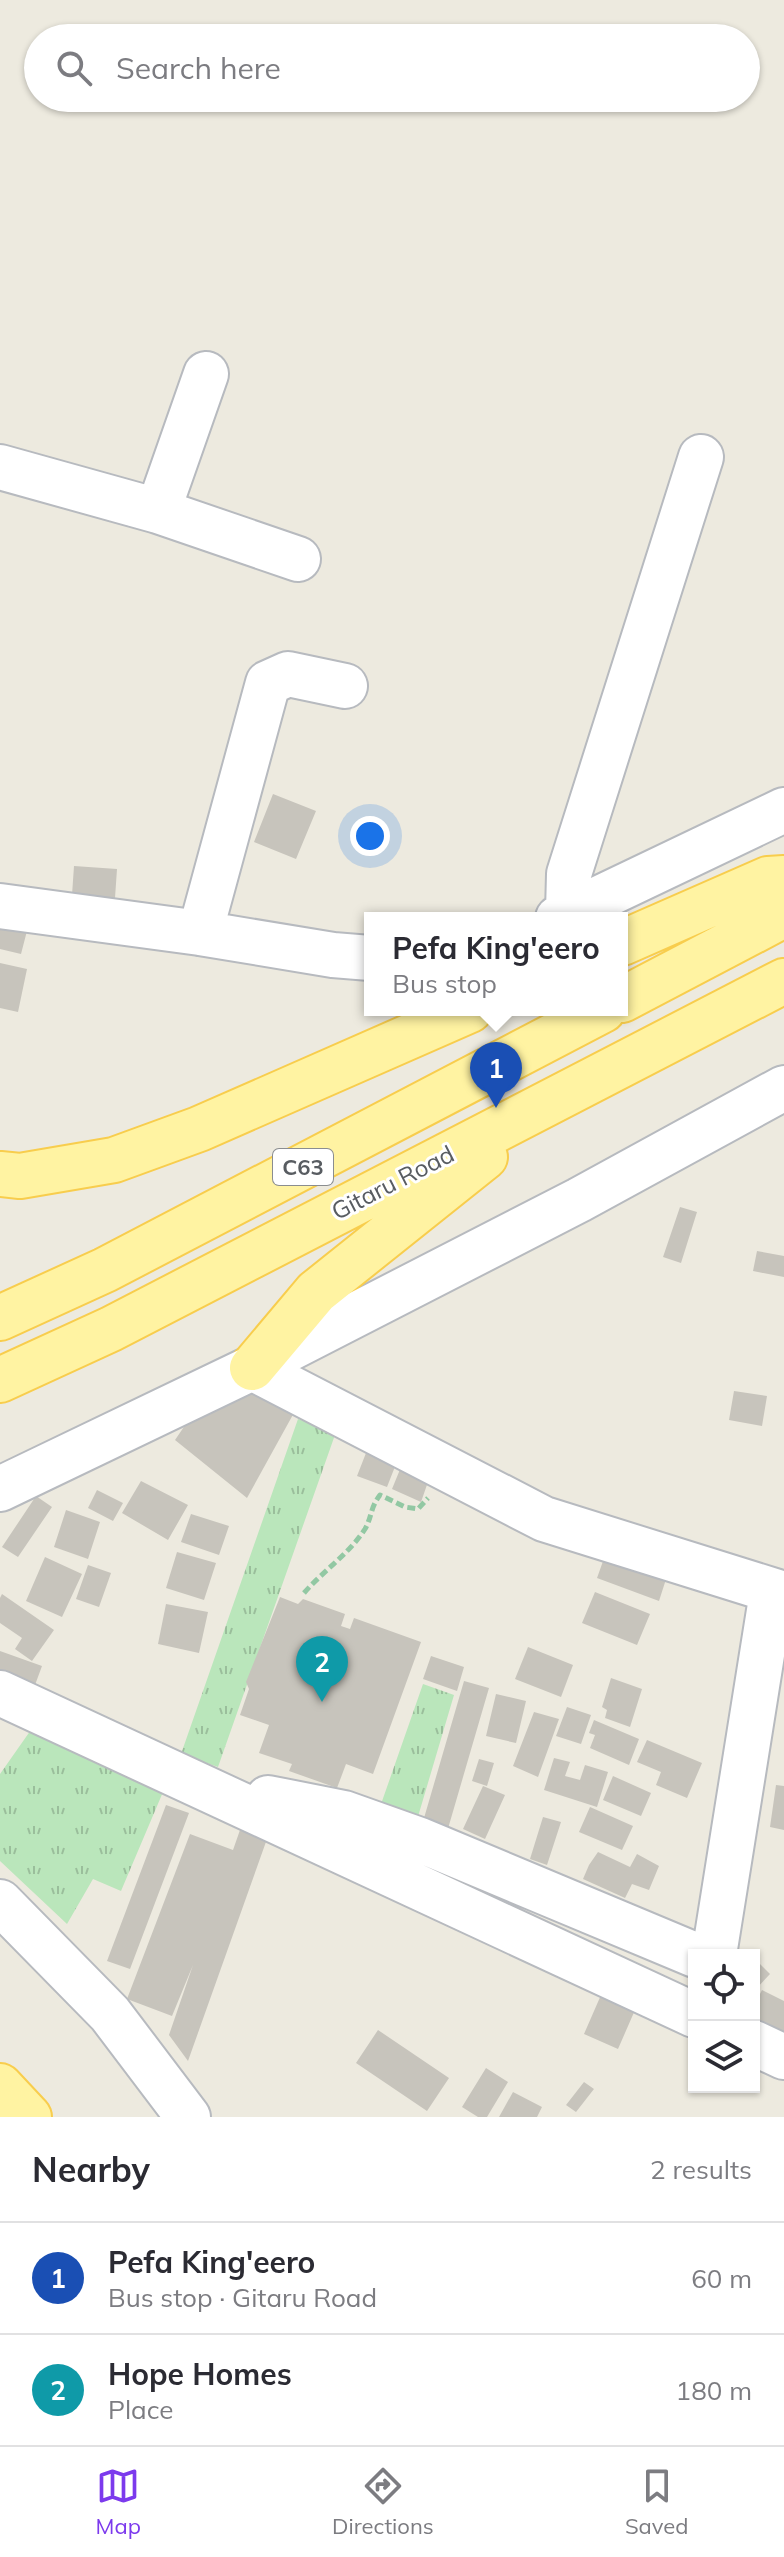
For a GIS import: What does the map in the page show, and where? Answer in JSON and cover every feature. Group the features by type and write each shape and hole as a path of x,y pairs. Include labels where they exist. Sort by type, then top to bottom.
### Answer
{"main road":[{"path":"628,940 768,879 784,878"},
{"path":"628,997 784,915"},
{"name":"Gitaru Road","path":"0,1380 111,1329 784,981"},
{"path":"7,1179 114,1160 199,1129 456,1016"},
{"name":"C63","path":"0,1318 105,1270 592,1016"},
{"path":"252,1368 316,1292 558,1098"},
{"path":"0,2086 29,2117"}],"street":[{"path":"158,511 206,374"},
{"path":"563,912 569,874 701,457"},
{"path":"0,467 158,511 298,559"},
{"path":"200,933 268,683 288,674 345,686"},
{"path":"569,912 784,810"},
{"path":"0,906 364,958"},
{"path":"0,1489 252,1368 579,1200 784,1088"},
{"path":"252,1368 544,1519 778,1593 715,1949"},
{"path":"0,1693 688,2012"},
{"path":"192,1781 357,1818 420,1840 688,1952"},
{"path":"0,1902 110,2014 188,2117"},
{"path":"760,2046 784,2057"}],"path":[{"path":"304,1593 367,1527 371,1506 380,1495 405,1507 418,1509 433,1490"}],"green space":[{"path":"298,1419 336,1432 218,1767 181,1754"},
{"path":"423,1684 454,1695 417,1820 380,1807"},
{"path":"33,1727 163,1792 121,1891 93,1879 67,1924 0,1861 0,1774"}],"building":[{"path":"273,794 316,811 296,859 254,842"},
{"path":"74,866 117,869 115,898 72,895"},
{"path":"0,920 28,927 21,954 0,949"},
{"path":"0,963 27,969 18,1012 0,1008"},
{"path":"680,1207 697,1212 681,1263 663,1257"},
{"path":"757,1251 784,1256 784,1277 753,1271"},
{"path":"255,1389 295,1411 247,1498 175,1440 192,1415"},
{"path":"734,1391 767,1396 762,1426 729,1420"},
{"path":"366,1453 396,1464 387,1487 357,1476"},
{"path":"401,1467 429,1479 421,1502 392,1489"},
{"path":"141,1481 188,1505 168,1540 122,1513"},
{"path":"97,1490 123,1503 113,1521 88,1508"},
{"path":"36,1496 52,1507 18,1557 2,1547"},
{"path":"66,1510 100,1522 88,1559 54,1547"},
{"path":"191,1514 229,1526 219,1555 181,1542"},
{"path":"607,1550 668,1573 659,1601 597,1578"},
{"path":"177,1552 216,1563 204,1600 166,1588"},
{"path":"45,1557 82,1574 62,1617 26,1601"},
{"path":"88,1565 111,1573 99,1607 76,1599"},
{"path":"595,1592 650,1614 637,1645 582,1623"},
{"path":"2,1594 54,1630 32,1661 15,1649 22,1638 0,1623"},
{"path":"280,1597 298,1604 303,1599 345,1614 341,1626 350,1629 354,1618 421,1642 373,1774 346,1764 337,1788 289,1771 292,1764 259,1753 269,1725 240,1715 249,1689 246,1682"},
{"path":"166,1604 208,1612 199,1653 158,1644"},
{"path":"528,1647 573,1665 561,1697 515,1679"},
{"path":"0,1651 42,1666 35,1685 0,1672"},
{"path":"431,1656 464,1667 457,1691 423,1679"},
{"path":"611,1678 642,1689 630,1727 605,1718 607,1710 602,1707"},
{"path":"464,1681 489,1688 447,1832 422,1825"},
{"path":"496,1694 526,1701 516,1743 486,1736"},
{"path":"567,1707 591,1715 581,1744 556,1736"},
{"path":"534,1712 559,1719 538,1777 513,1766"},
{"path":"594,1720 639,1739 629,1765 590,1748 595,1735 589,1733"},
{"path":"647,1740 702,1763 687,1798 656,1785 661,1772 637,1762"},
{"path":"554,1758 570,1762 565,1776 580,1780 585,1765 608,1772 597,1807 544,1790"},
{"path":"479,1759 494,1763 487,1786 472,1781"},
{"path":"613,1776 651,1793 641,1816 603,1800"},
{"path":"776,1785 784,1786 784,1830 770,1827"},
{"path":"483,1786 505,1795 485,1839 463,1829"},
{"path":"166,1805 189,1813 130,1969 107,1961"},
{"path":"590,1807 633,1826 622,1850 579,1832"},
{"path":"543,1817 561,1822 547,1865 530,1859"},
{"path":"240,1830 267,1839 188,2061 169,2035 193,1965 172,2016 127,1999 190,1834 233,1850"},
{"path":"598,1852 630,1867 637,1854 659,1866 649,1890 632,1884 625,1898 583,1879"},
{"path":"760,1964 770,1974 760,1985"},
{"path":"762,1990 784,2001 784,2035 760,2023"},
{"path":"601,1995 635,2010 618,2049 584,2034"},
{"path":"378,2030 449,2078 427,2111 356,2063"},
{"path":"486,2068 508,2082 487,2117 478,2117 462,2107"},
{"path":"584,2082 594,2089 576,2112 566,2105"},
{"path":"513,2092 542,2107 537,2117 499,2117"}],"place":[{"name":"Pefa King'eero","path":"496,1108"},
{"name":"Hope Homes","path":"322,1702"}]}
